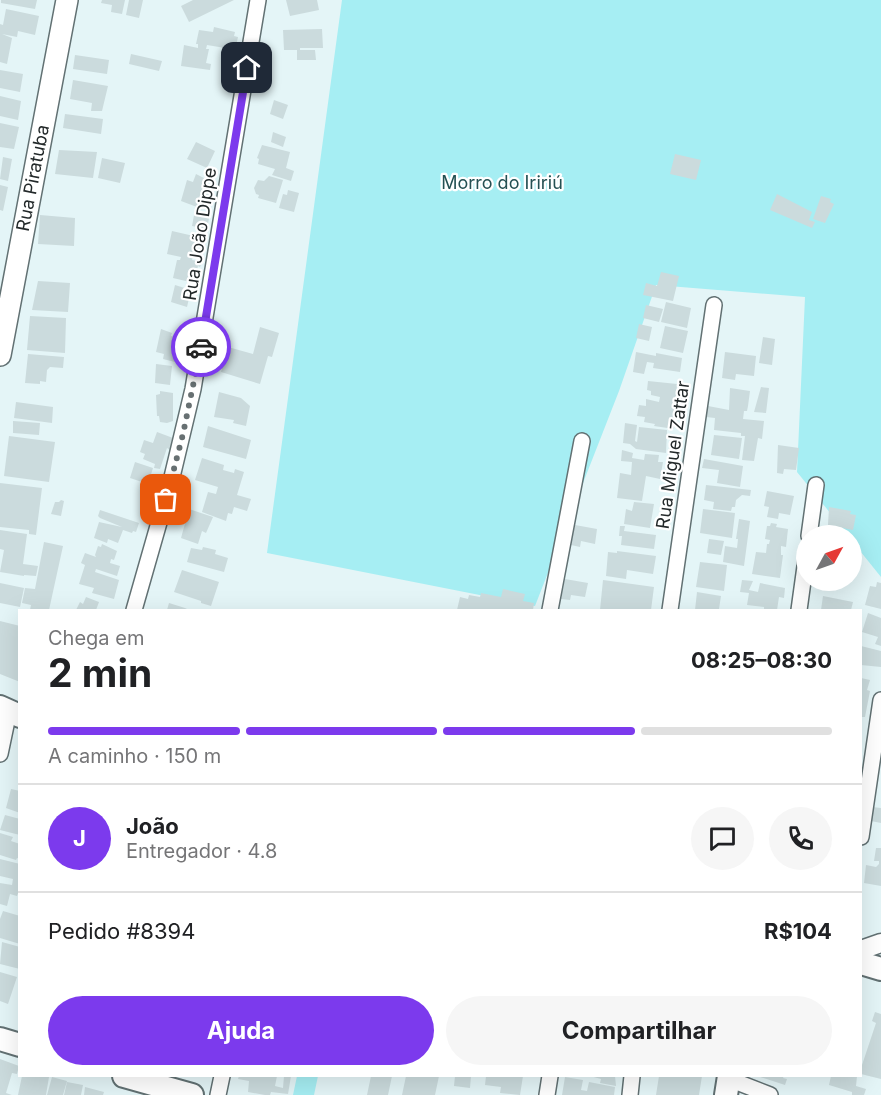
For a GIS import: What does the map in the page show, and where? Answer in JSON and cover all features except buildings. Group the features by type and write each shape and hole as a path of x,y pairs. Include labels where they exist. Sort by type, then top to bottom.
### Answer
{"main road":[{"name":"Rua Piratuba","path":"0,355 67,0"},
{"path":"862,963 881,969"},
{"path":"0,1040 18,1044"},
{"path":"128,1077 192,1095"}],"street":[{"name":"Rua João Dippe","path":"134,609 172,477 193,389 258,0"},
{"name":"Rua Miguel Zattar","path":"670,609 714,305"},
{"path":"550,609 582,441"},
{"path":"811,525 816,485"},
{"path":"799,609 802,591"},
{"path":"862,830 881,700"},
{"path":"0,754 9,711"},
{"path":"862,950 881,943"},
{"path":"218,1095 222,1077"},
{"path":"547,1095 550,1077"},
{"path":"630,1095 632,1077"},
{"path":"728,1083 770,1095"}],"green space":[{"name":"Morro do Iririú","path":"342,0 881,0 881,577 862,553 862,525 840,525 797,472 805,297 656,285 619,391 535,606 267,553"},
{"path":"297,1077 318,1077 314,1095 293,1095"}],"way so far":[{"path":"166,500 183,434 201,347"}],"route":[{"path":"201,347 247,68"}]}
